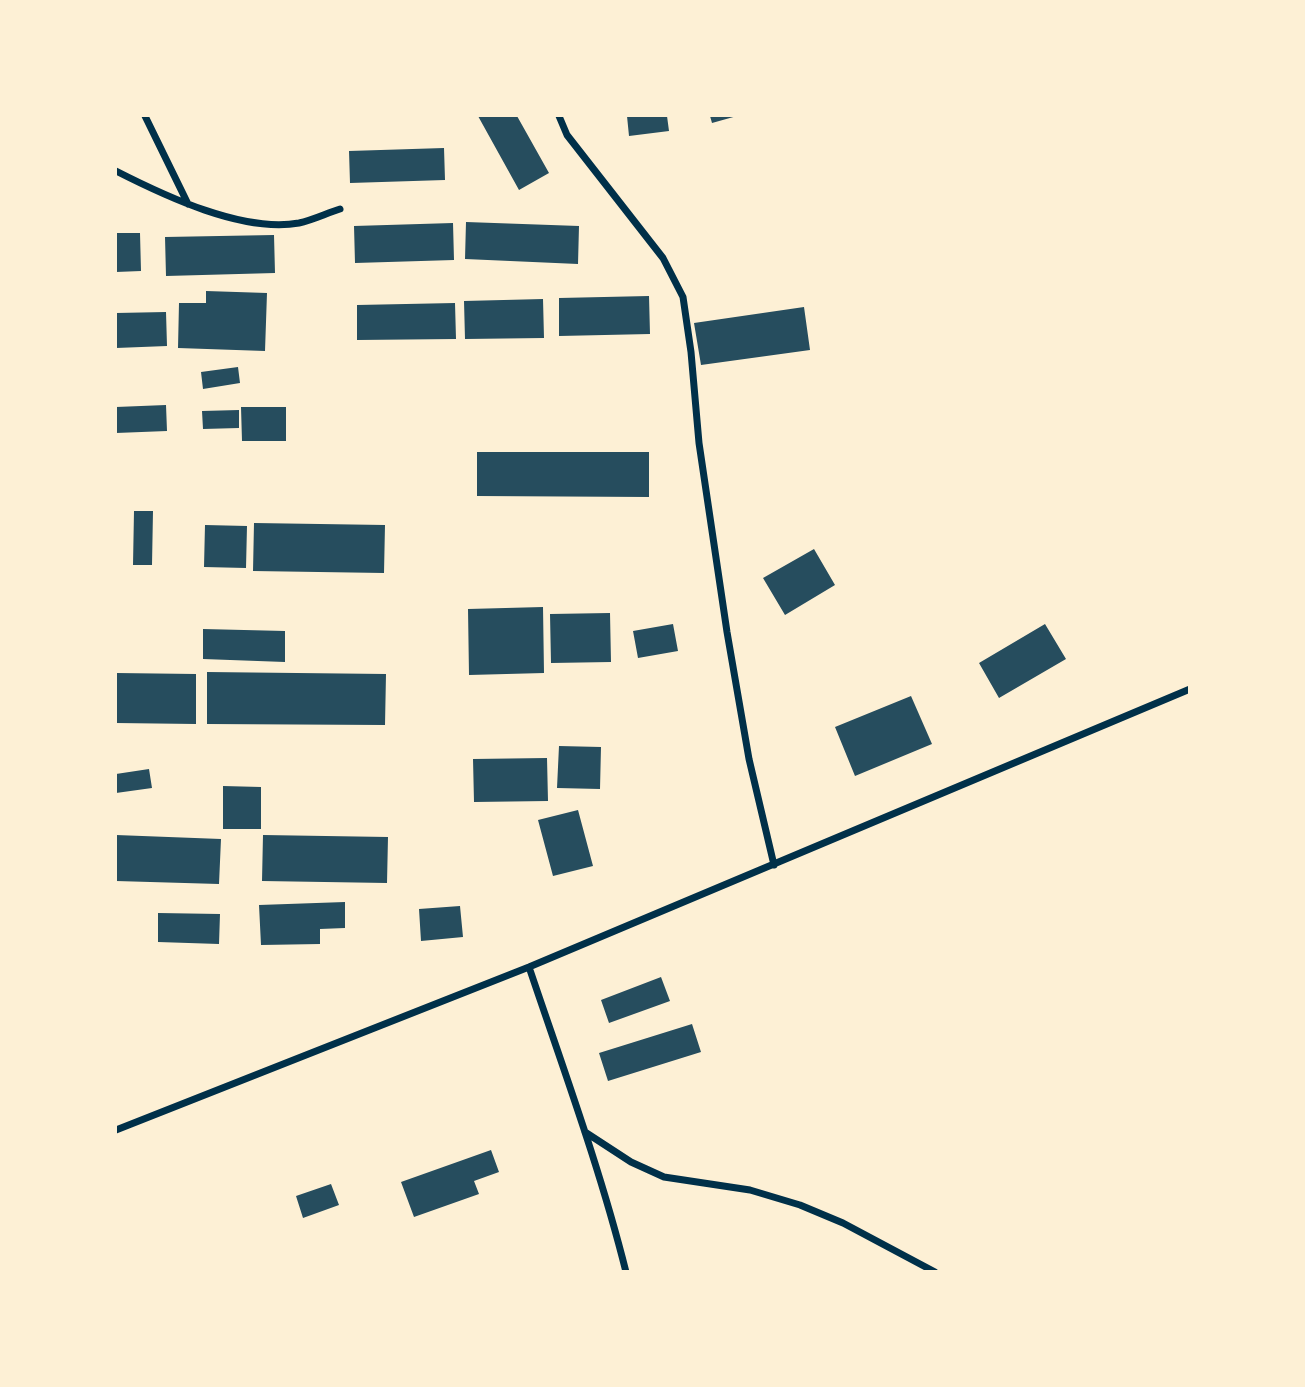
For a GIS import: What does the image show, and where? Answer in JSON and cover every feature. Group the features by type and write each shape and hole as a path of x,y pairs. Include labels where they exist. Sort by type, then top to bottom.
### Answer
{"street":[{"path":"145,116 188,204"},
{"path":"559,116 567,135 663,258 683,297 699,443 727,632 750,759 774,865"},
{"path":"116,171 188,204 237,219 299,223 340,209"},
{"path":"116,1130 529,967 1189,689"},
{"path":"529,967 585,1132 626,1272"},
{"path":"585,1132 631,1162 664,1177 750,1190 800,1205 844,1223 935,1272"}],"building":[{"path":"478,116 517,116 549,173 519,190"},
{"path":"627,116 667,116 669,131 629,136"},
{"path":"710,116 737,116 712,123"},
{"path":"444,148 445,180 350,183 349,151"},
{"path":"466,222 579,226 578,264 465,259"},
{"path":"453,223 454,260 355,263 354,226"},
{"path":"116,233 140,233 141,271 116,272"},
{"path":"274,235 275,273 166,276 165,237"},
{"path":"206,291 267,293 265,351 178,348 179,303 206,303"},
{"path":"649,296 650,334 559,336 559,298"},
{"path":"543,299 544,338 465,339 464,301"},
{"path":"455,303 456,339 357,340 357,305"},
{"path":"804,307 810,350 701,365 694,323"},
{"path":"166,312 167,346 116,348 116,313"},
{"path":"238,367 240,383 203,389 201,372"},
{"path":"166,405 167,431 116,433 116,407"},
{"path":"241,407 286,407 286,441 242,441"},
{"path":"239,410 239,428 203,429 202,411"},
{"path":"477,452 649,452 649,497 477,496"},
{"path":"134,511 153,511 152,565 133,565"},
{"path":"254,523 385,525 384,573 253,571"},
{"path":"205,525 247,526 246,568 204,567"},
{"path":"814,549 835,585 785,615 763,578"},
{"path":"543,607 544,673 469,675 468,609"},
{"path":"610,613 611,662 551,663 550,614"},
{"path":"673,624 678,651 638,658 633,631"},
{"path":"1045,624 1066,659 999,698 979,663"},
{"path":"203,629 285,631 285,662 203,659"},
{"path":"207,672 386,674 385,725 207,724"},
{"path":"116,673 196,674 196,724 116,723"},
{"path":"911,696 932,744 855,776 835,727"},
{"path":"559,746 601,747 600,789 557,788"},
{"path":"547,758 548,801 474,802 473,759"},
{"path":"149,769 152,788 116,793 116,774"},
{"path":"223,786 261,787 261,829 223,829"},
{"path":"578,810 593,866 553,876 538,820"},
{"path":"116,835 221,839 219,884 116,881"},
{"path":"263,835 388,837 387,883 262,881"},
{"path":"345,902 345,928 320,929 320,944 261,945 259,905"},
{"path":"460,906 463,937 421,941 419,909"},
{"path":"158,913 220,914 219,944 158,942"},
{"path":"661,977 670,1001 609,1023 601,1000"},
{"path":"692,1024 701,1052 608,1081 599,1053"},
{"path":"491,1150 499,1172 474,1181 479,1194 414,1217 401,1182"},
{"path":"331,1184 339,1205 303,1218 296,1196"}]}
